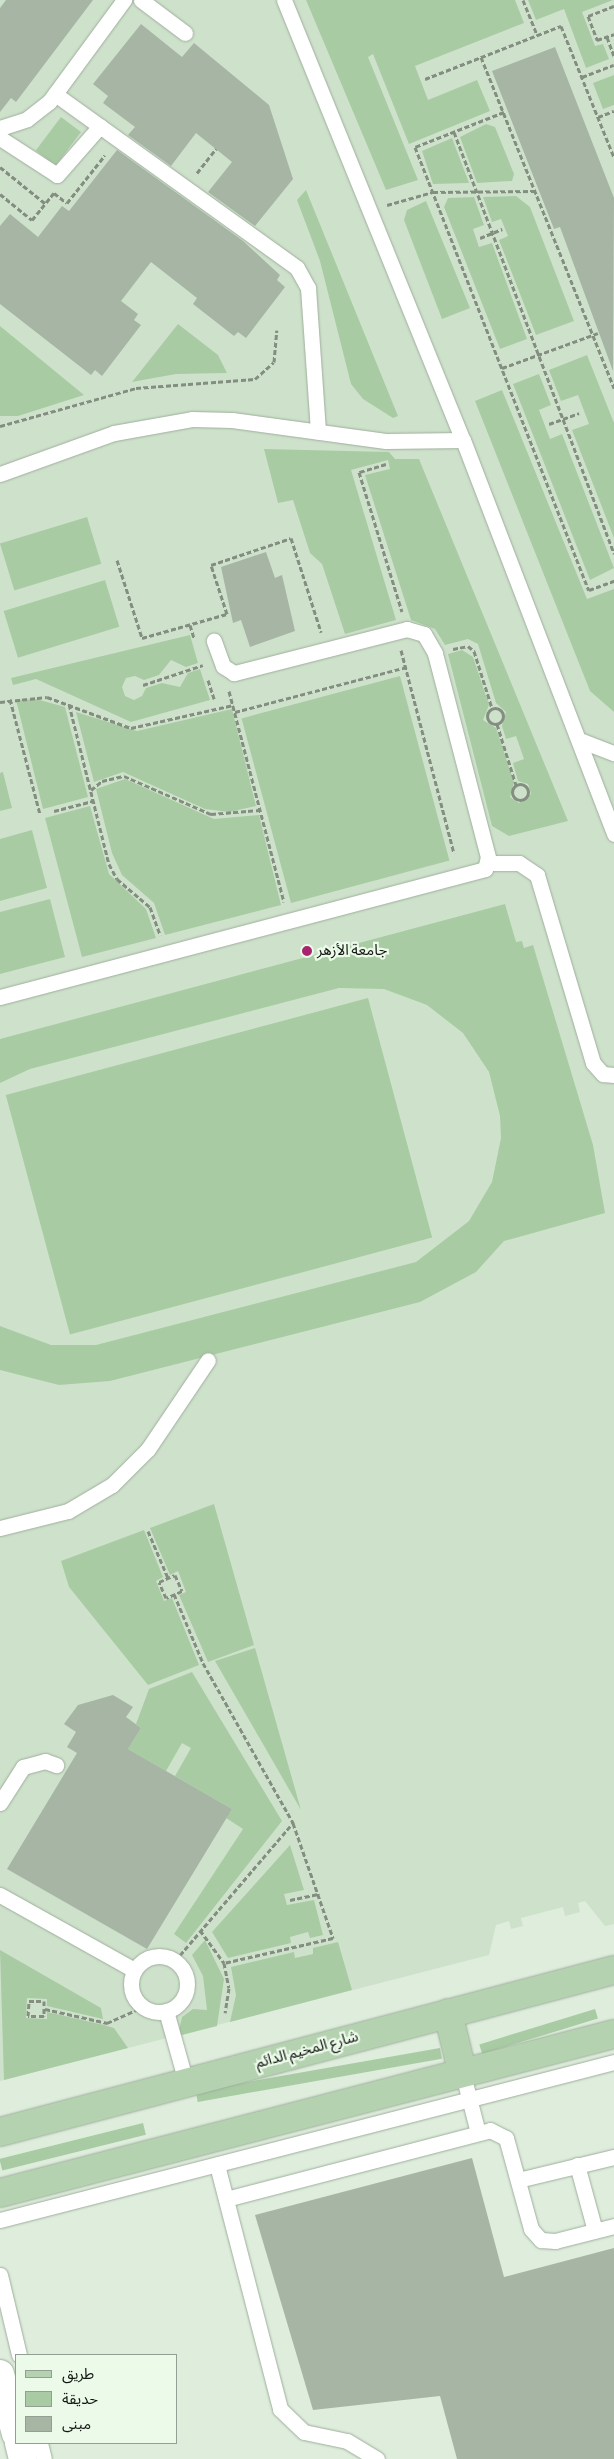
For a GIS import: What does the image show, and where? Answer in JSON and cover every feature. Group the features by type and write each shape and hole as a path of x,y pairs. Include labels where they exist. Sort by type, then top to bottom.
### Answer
{"main road":[{"name":"شارع المخيم الدائم","path":"0,2132 614,1970"},
{"path":"448,2013 462,2070"},
{"path":"0,2193 462,2070 614,2034"}],"street":[{"path":"0,2374 15,2430"},
{"path":"19,2444 23,2459"}],"lane":[{"path":"0,128 27,119 55,94 124,0"},
{"path":"141,0 185,33"},
{"path":"284,0 463,440 582,741 614,834"},
{"path":"55,94 288,261 304,277 318,432"},
{"path":"0,138 57,175 100,126"},
{"path":"0,474 114,433 192,420 318,432 386,442 463,440"},
{"path":"214,641 224,665 241,672 407,629 424,634 436,653 488,863"},
{"path":"582,741 614,753"},
{"path":"0,997 474,875 488,863 518,863 537,875 594,1063 603,1074 614,1075"},
{"path":"0,1528 68,1511 112,1485 148,1449 208,1360"},
{"path":"0,1803 23,1767 34,1762 56,1765"},
{"path":"0,1895 134,1970"},
{"path":"155,1956 174,1961 186,1978 186,1989 175,2007 166,2011 142,2007 132,1994 134,1970 155,1956"},
{"path":"166,2011 186,2082"},
{"path":"0,2220 469,2101 614,2062"},
{"path":"462,2070 478,2133"},
{"path":"226,2199 478,2133 496,2131 506,2138 531,2229 541,2240 614,2226"},
{"path":"518,2180 614,2157"},
{"path":"217,2165 286,2419 304,2432 347,2441 378,2459"},
{"path":"577,2165 595,2231"},
{"path":"0,2275 19,2354"},
{"path":"40,2444 44,2459"}],"path":[{"path":"523,0 536,35"},
{"path":"614,6 588,16 597,40 614,34"},
{"path":"425,79 561,26 614,157"},
{"path":"607,37 614,56"},
{"path":"481,57 614,388"},
{"path":"582,77 614,65"},
{"path":"598,116 614,111"},
{"path":"504,112 415,147 589,590 614,580"},
{"path":"454,132 614,554"},
{"path":"186,188 216,149"},
{"path":"0,167 46,204"},
{"path":"370,210 433,192 476,190 536,191"},
{"path":"480,238 502,230"},
{"path":"0,426 136,388 256,379 274,362 277,330"},
{"path":"502,368 598,333"},
{"path":"548,424 579,413"},
{"path":"386,464 359,472 407,629"},
{"path":"117,560 142,638 227,614 211,565 291,538 327,649"},
{"path":"401,648 454,853"},
{"path":"436,653 471,648 492,708 487,718 497,724 516,785"},
{"path":"143,685 224,665 289,922"},
{"path":"235,712 406,667"},
{"path":"0,702 38,695 70,704 131,728 233,705"},
{"path":"10,699 40,814"},
{"path":"70,704 109,864 117,878 150,907 159,926 163,955"},
{"path":"492,708 503,713 497,724"},
{"path":"90,791 102,780 124,776 212,814 260,810"},
{"path":"516,785 527,787 526,798 515,798 512,791 516,785"},
{"path":"54,811 93,800"},
{"path":"148,1531 168,1578"},
{"path":"175,1575 182,1591 166,1598 159,1582 168,1578 175,1575"},
{"path":"174,1594 203,1663 293,1823 319,1894 332,1938 224,1963"},
{"path":"174,1961 293,1823"},
{"path":"290,1900 319,1894"},
{"path":"200,1930 224,1963 229,1988 225,2013"},
{"path":"28,2001 44,2001 44,2009 44,2016 28,2016 28,2001"},
{"path":"44,2009 107,2022 142,2007"}],"shaded area":[{"name":"جامعة الأزهر","path":"0,0 614,0 614,1924 605,1926 585,1901 578,1903 580,1912 565,1916 563,1907 521,1918 523,1926 511,1929 509,1921 496,1925 489,1955 0,2081"}],"green space":[{"path":"306,0 515,0 524,23 415,66 428,100 477,80 490,111 409,144 373,54 368,57 418,180 386,190"},
{"path":"528,0 613,0 582,12 595,46 603,44 609,59 586,68 564,9 536,20"},
{"path":"614,75 614,105 603,109 593,83"},
{"path":"61,117 81,132 56,166 36,151"},
{"path":"486,124 495,127 514,174 512,181 477,183 460,137"},
{"path":"452,138 469,183 433,184 422,151"},
{"path":"306,190 398,416 393,418 363,399 351,384 320,261 297,200"},
{"path":"516,196 530,207 574,321 536,335 499,240 508,236 501,219 492,222 483,197"},
{"path":"474,197 484,225 473,229 479,247 492,243 527,339 500,349 444,207 448,198"},
{"path":"426,201 470,308 442,319 404,220 407,210"},
{"path":"178,324 218,355 227,373 176,374 132,382"},
{"path":"0,326 84,395 18,416 0,416"},
{"path":"587,355 614,423 614,538 572,430 589,424 578,395 561,401 549,370"},
{"path":"539,374 551,405 539,410 550,439 562,434 614,568 590,580 513,384"},
{"path":"502,390 587,599 614,589 614,712 590,691 475,401"},
{"path":"264,449 389,452 395,459 419,459 568,821 509,836 492,826 448,654 462,650 473,657 489,705 483,720 496,728 514,782 510,797 519,803 531,794 528,784 518,781 513,763 524,759 516,736 506,739 502,726 506,712 496,703 478,644 468,639 445,645 435,629 411,620 365,475 390,469 388,460 351,470 396,620 345,634 322,564 310,553 293,500 278,503"},
{"path":"87,517 101,564 14,590 0,544"},
{"path":"105,580 119,627 18,658 4,611"},
{"path":"190,635 198,663 186,667 171,660 159,675 144,680 135,676 126,678 122,687 125,696 134,700 142,696 146,688 162,683 180,687 188,673 200,669 210,700 131,722 36,679 13,685 11,678"},
{"path":"400,676 449,860 291,903 242,718"},
{"path":"36,699 65,707 88,797 43,809 16,700"},
{"path":"232,709 256,806 229,812 205,809 123,772 94,782 76,712 137,731"},
{"path":"3,772 12,808 0,811 0,773"},
{"path":"125,779 214,819 259,815 281,905 165,935 154,903 122,875 112,853 96,789"},
{"path":"90,806 109,874 146,909 156,938 82,957 45,818"},
{"path":"32,830 47,888 0,901 0,839"},
{"path":"50,899 65,957 0,974 0,912"},
{"path":"505,904 516,942 522,941 524,948 533,945 593,1145 605,1213 504,1241 476,1272 420,1302 110,1381 59,1385 0,1370 0,1326 51,1345 96,1345 416,1262 469,1221 492,1182 501,1138 500,1116 489,1072 463,1033 427,1005 384,989 339,988 30,1069 0,1083 0,1039"},
{"path":"368,998 432,1238 70,1335 6,1095"},
{"path":"214,1504 254,1645 208,1662 179,1595 186,1592 178,1571 170,1575 150,1528"},
{"path":"144,1530 163,1577 156,1581 164,1601 172,1598 199,1665 148,1685 69,1587 61,1561"},
{"path":"255,1648 301,1810 215,1661"},
{"path":"192,1672 282,1821 186,1943 174,1934 243,1829 226,1818 232,1809 175,1776 191,1748 182,1743 166,1771 128,1749 141,1728 136,1724 149,1689"},
{"path":"290,1845 304,1890 284,1894 287,1905 314,1900 323,1935 310,1938 308,1932 290,1937 291,1943 228,1958 212,1932"},
{"path":"205,1940 224,1979 217,2026 178,2036 182,2017 193,2009 207,2010 203,1976 192,1955"},
{"path":"338,1942 352,1990 230,2022 236,1995 231,1967 294,1952 295,1958 313,1954 313,1948"},
{"path":"0,1950 101,2008 103,2019 47,2006 47,1999 27,1998 26,2018 47,2019 47,2012 104,2025 114,2028 128,2048 4,2080"},
{"path":"595,2009 598,2019 482,2054 479,2044"},
{"path":"440,2048 442,2059 198,2102 196,2091"},
{"path":"143,2123 146,2135 2,2170 0,2159"}],"building":[{"path":"6,0 93,0 16,102 11,98 0,112 0,8"},
{"path":"141,24 182,57 194,43 269,105 293,179 255,226 208,192 232,162 196,133 171,166 128,135 135,127 103,103 108,96 93,84"},
{"path":"555,47 614,198 613,371 560,227 554,229 492,71"},
{"path":"117,150 243,241 280,275 277,280 285,287 246,338 238,332 234,336 193,304 197,298 151,262 121,301 138,314 134,320 141,325 102,376 95,370 91,375 0,304 0,226 10,214 38,237 62,206 69,211"},
{"path":"266,552 275,578 282,575 295,631 250,647 241,620 233,623 221,567"},
{"path":"113,1695 133,1707 126,1717 141,1728 128,1749 232,1809 147,1949 7,1869 77,1753 67,1747 76,1732 64,1724 78,1705"},
{"path":"472,2158 504,2277 614,2248 614,2459 457,2459 440,2396 313,2410 255,2215"}],"place":[{"name":"جامعة الأزهر","path":"307,951"}]}
